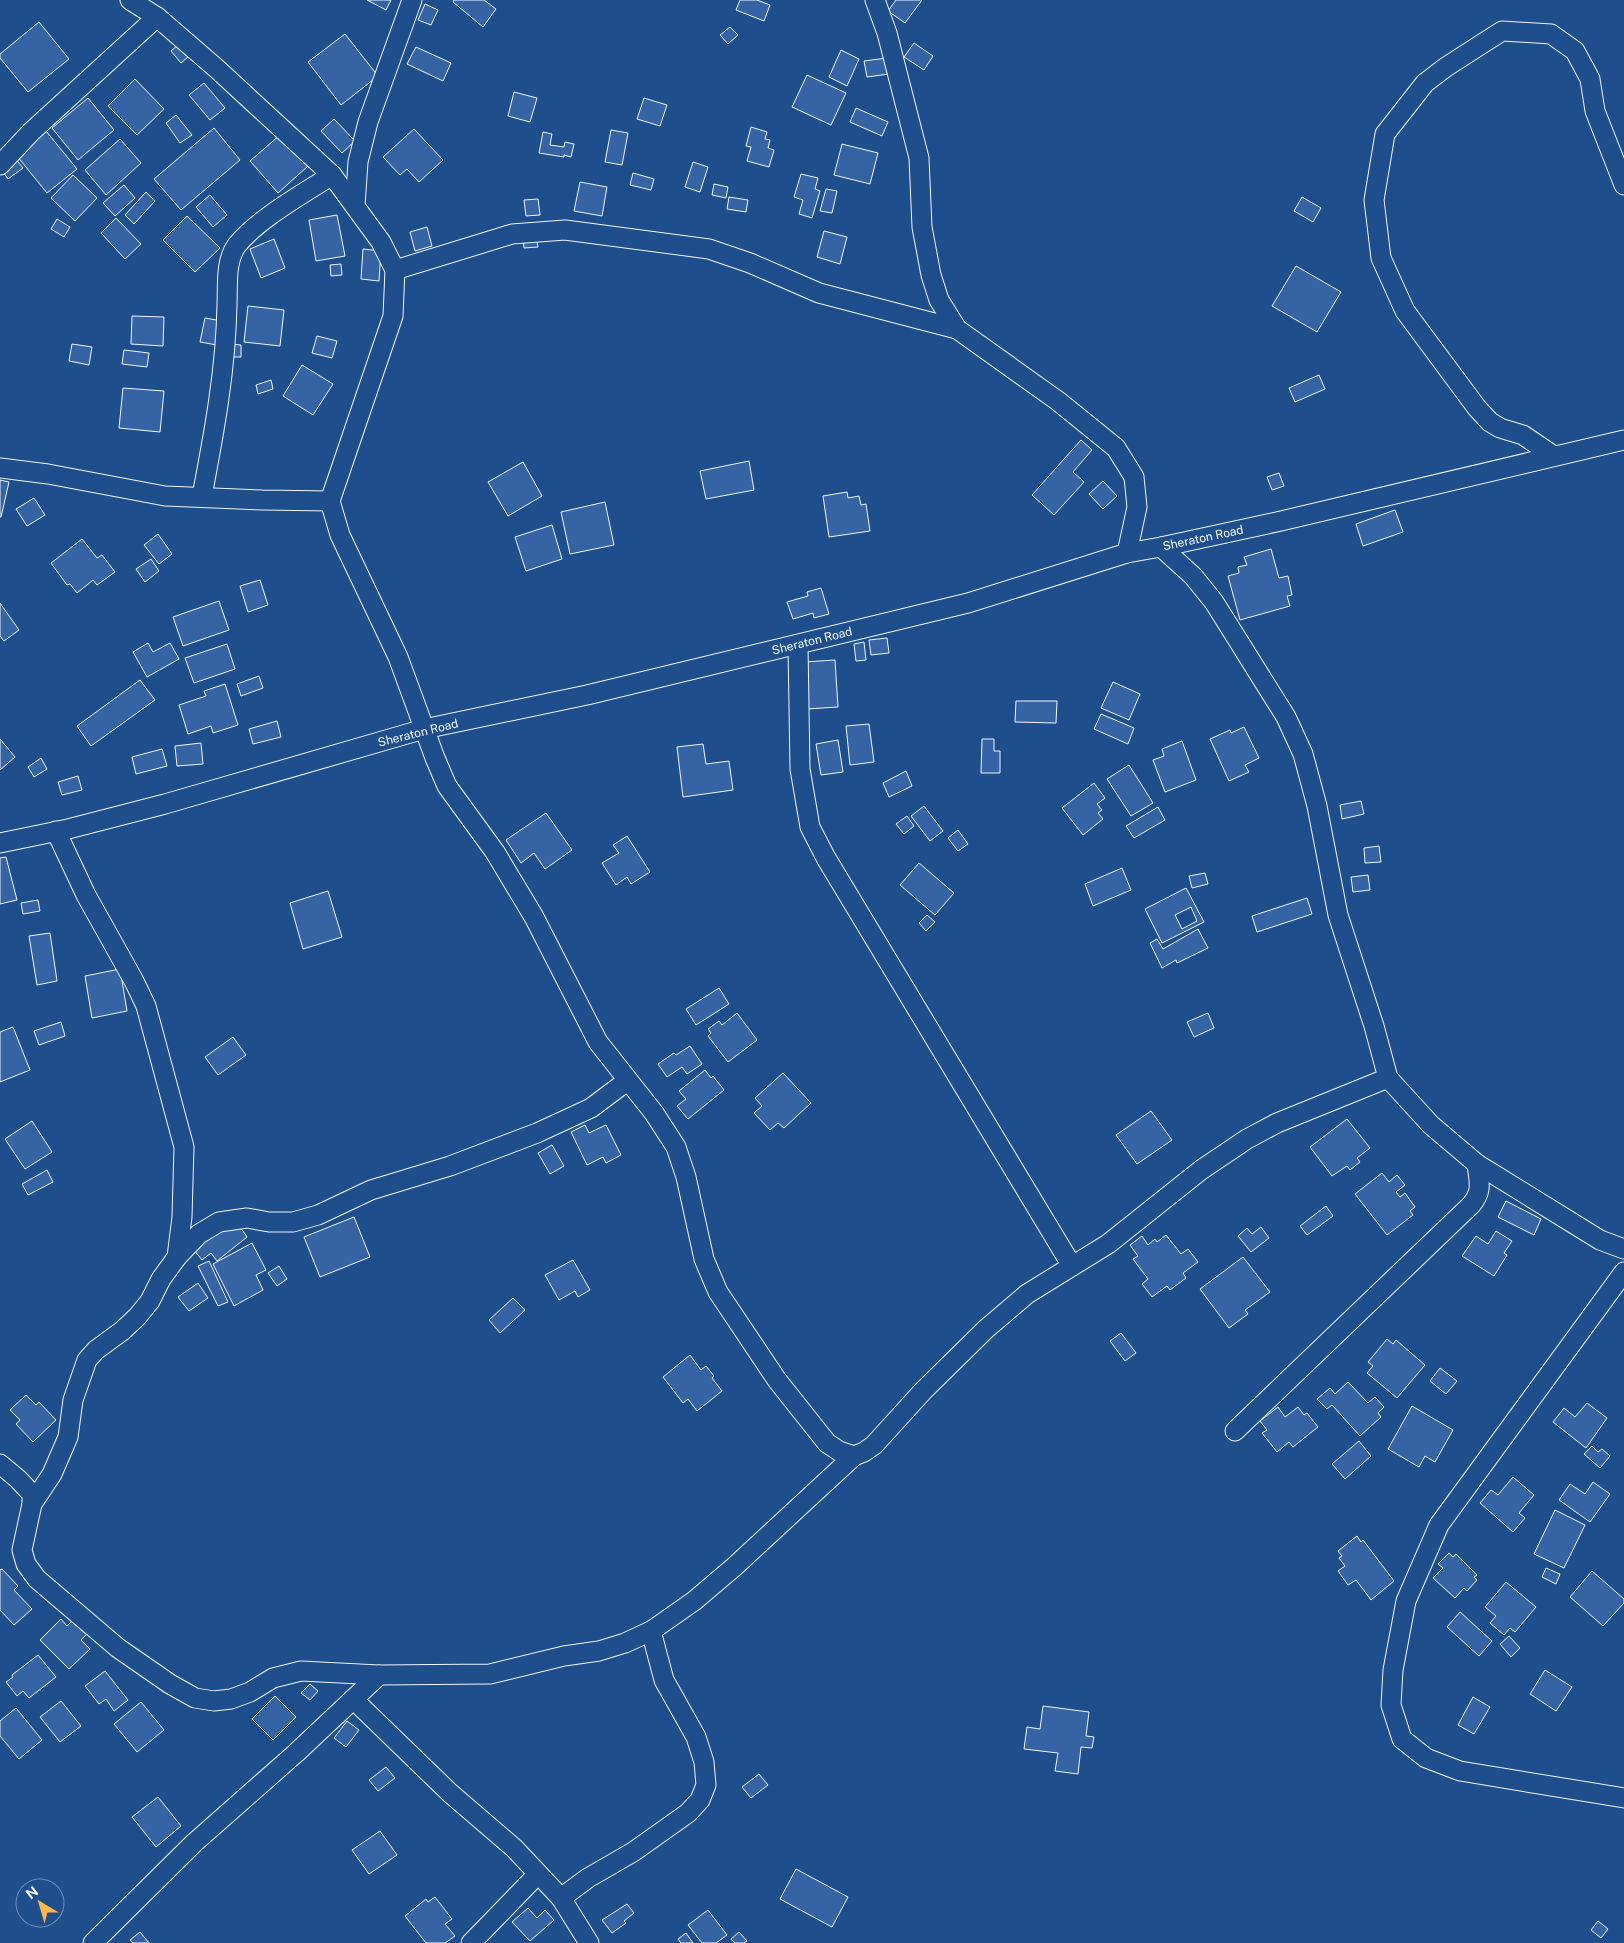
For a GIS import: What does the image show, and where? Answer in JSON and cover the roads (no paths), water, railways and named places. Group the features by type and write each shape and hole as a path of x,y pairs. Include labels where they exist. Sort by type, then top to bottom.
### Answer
{"street":[{"path":"130,0 157,17 332,175 381,242 395,270 393,316 330,501 340,534 398,657 447,786 495,852 534,917 598,1042 654,1114 676,1146 686,1177 704,1259 718,1292 777,1380 827,1443 839,1451 854,1456"},
{"path":"355,206 358,162 368,122 412,0"},
{"path":"875,0 887,33 919,158 922,227 938,300 957,328 1058,400 1116,448 1134,477 1137,507 1127,553"},
{"path":"0,165 31,132 157,17"},
{"path":"1554,456 1523,435 1500,428 1490,422 1477,408 1405,311 1381,258 1374,200 1384,134 1425,83 1446,67 1502,32 1552,34 1575,50 1590,79 1595,111 1624,184"},
{"path":"202,496 216,419 227,317 228,265 237,246 260,224 332,175"},
{"path":"395,270 512,234 565,230 709,249 750,263 819,293 957,328"},
{"name":"Sheraton Road","path":"0,843 166,804 424,729 587,695 968,603 1127,553 1161,547 1621,442"},
{"path":"0,468 48,474 165,496 330,501"},
{"path":"1161,547 1193,576 1214,602 1286,717 1303,754 1317,806 1338,915 1374,1026 1388,1078 1430,1126 1477,1164 1600,1240 1624,1249"},
{"path":"798,645 800,769 810,827 826,858 1072,1266"},
{"path":"56,831 86,895 146,1006 184,1147 182,1217 177,1257"},
{"path":"0,1464 32,1494 32,1504 22,1550 26,1564 37,1579 118,1648 170,1684 195,1698 214,1701 231,1699 250,1692 274,1678 301,1671 379,1675 490,1674 564,1656 599,1651 626,1643 651,1631 694,1601 854,1456 874,1445 924,1391 986,1329 1028,1294 1108,1244 1201,1170 1246,1140 1298,1113 1388,1078"},
{"path":"32,1504 52,1474 68,1437 73,1400 87,1360 96,1350 122,1331 137,1317 150,1301 161,1279 177,1257 199,1234 218,1222 247,1218 269,1222 293,1222 318,1215 371,1190 450,1166 537,1133 591,1108 627,1081"},
{"path":"1235,1432 1471,1205 1479,1196 1477,1164"},
{"path":"1624,1272 1439,1525 1406,1601 1393,1670 1391,1705 1402,1739 1426,1758 1460,1771 1624,1798"},
{"path":"561,1898 588,1878 633,1852 688,1813 700,1800 706,1785 704,1762 696,1737 664,1680 651,1631"},
{"path":"93,1943 194,1843 296,1753 379,1675"},
{"path":"353,1699 450,1793 514,1848 561,1898 589,1943"},
{"path":"471,1943 538,1874"}]}
